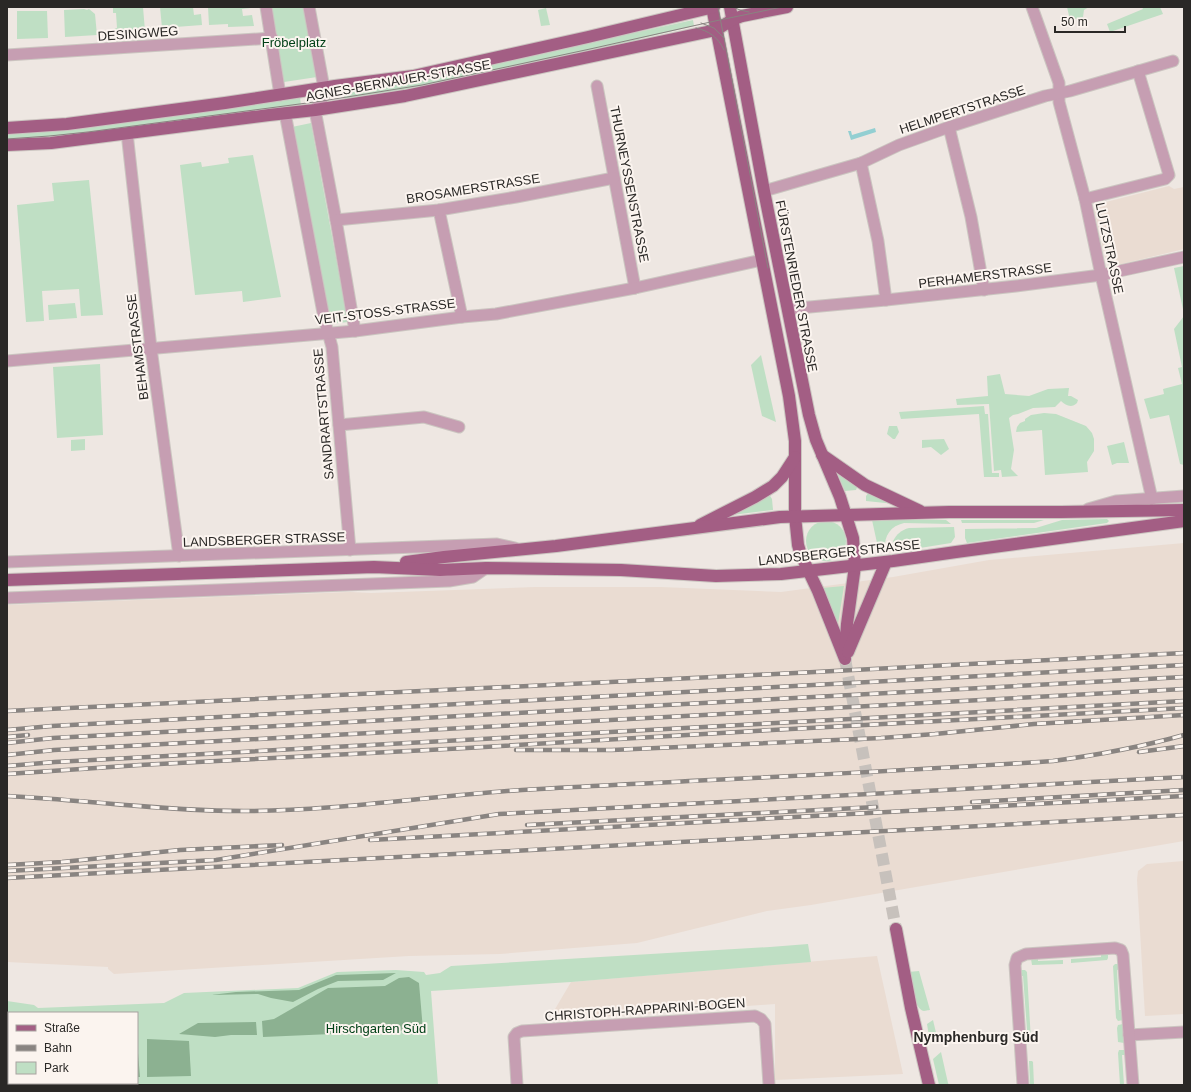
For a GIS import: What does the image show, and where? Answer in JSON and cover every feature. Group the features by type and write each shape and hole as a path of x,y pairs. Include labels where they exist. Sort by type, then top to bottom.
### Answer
{"main road":[{"name":"AGNES-BERNAUER-STRASSE","path":"7,128 67,124 413,76 588,37 713,7"},
{"path":"713,7 716,30 789,396 795,457 795,516 798,545 845,659"},
{"name":"FÜRSTENRIEDER STRASSE","path":"730,7 764,191 809,415 822,455 846,514 853,538 855,566 847,624 845,659"},
{"name":"AGNES-BERNAUER-STRASSE","path":"7,145 51,143 315,110 412,95 716,30 732,20 742,16 787,7"},
{"path":"822,455 865,485 923,512"},
{"path":"693,529 773,486 782,477 795,457"},
{"name":"LANDSBERGER STRASSE","path":"374,567 444,557 521,550 795,516 923,512 1184,510"},
{"name":"LANDSBERGER STRASSE","path":"7,580 374,567 440,570 486,568 621,570 716,576 781,574 886,562 1184,521"},
{"path":"845,659 886,562"},
{"path":"896,929 911,1008 929,1085"}],"street":[{"path":"266,7 280,95"},
{"path":"310,7 324,88 324,96 315,110 355,331"},
{"name":"LUTZSTRASSE","path":"1032,7 1059,84 1059,102 1085,199 1152,499"},
{"name":"DESINGWEG","path":"7,55 272,38"},
{"name":"HELMPERTSTRASSE","path":"764,191 861,163 899,144 1045,96 1060,94 1173,62"},
{"path":"1085,199 1165,179 1169,175 1138,71"},
{"name":"THURNEYSSENSTRASSE","path":"597,86 635,288"},
{"name":"SANDRARTSTRASSE","path":"285,113 324,318 332,347 350,550"},
{"path":"949,127 971,217 984,290"},
{"name":"BEHAMSTRASSE","path":"127,133 151,348 179,556"},
{"path":"861,163 878,241 886,300"},
{"name":"BROSAMERSTRASSE","path":"336,220 439,210 614,178"},
{"path":"439,210 462,316"},
{"name":"PERHAMERSTRASSE","path":"788,309 984,290 1101,275 1184,257"},
{"name":"VEIT-STOSS-STRASSE","path":"7,362 355,331 462,316 503,313 635,288 762,260"},
{"path":"339,425 424,417 459,426"},
{"name":"LANDSBERGER STRASSE","path":"1077,512 1116,501 1184,496"},
{"name":"LANDSBERGER STRASSE","path":"1169,523 1184,525"},
{"name":"LANDSBERGER STRASSE","path":"7,562 497,544 521,550"},
{"path":"352,568 353,584"},
{"path":"7,598 449,581 473,577 486,568"},
{"path":"152,574 152,592"},
{"path":"1023,1085 1014,965 1017,958 1028,954 1115,948 1120,950 1123,955 1133,1085"},
{"name":"CHRISTOPH-RAPPARINI-BOGEN","path":"517,1085 514,1037 517,1033 522,1031 755,1016 761,1019 765,1024 769,1085"},
{"path":"1129,1035 1184,1032"}],"shaded area":[{"path":"1169,186 1174,189 1184,187 1184,249 1113,266 1107,264 1094,210 1095,206"},
{"path":"1184,543 1184,841 811,905 767,911 637,943 500,954 409,956 114,974 108,969 108,967 7,962 7,605 350,592 371,593 535,587 661,587 781,592 893,577 989,560"},
{"path":"1184,861 1184,1014 1145,1016 1137,880 1138,871 1147,864"},
{"path":"877,956 903,1074 775,1080 775,1004 548,1021 571,982"}],"green space":[{"path":"143,7 145,31 114,34 114,29 117,28 116,13 113,13 113,8"},
{"path":"160,7 193,7 194,15 201,14 202,25 162,28"},
{"path":"208,7 250,7 251,8 242,9 243,16 252,15 254,26 228,27 228,24 209,25"},
{"name":"Fröbelplatz","path":"270,7 304,7 317,77 284,82"},
{"path":"1067,7 1089,7 1084,10 1083,17 1070,20"},
{"path":"1142,7 1160,7 1163,14 1110,32 1107,24 1143,9"},
{"path":"546,8 550,25 541,26 538,10"},
{"path":"89,9 95,14 97,35 65,37 64,10"},
{"path":"17,11 47,11 48,38 17,39"},
{"path":"693,20 694,26 639,39 640,43 345,103 344,89 530,54 532,56 542,54 542,52 637,29 638,32"},
{"path":"300,96 301,107 76,135 7,141 7,132"},
{"path":"311,123 348,322 330,324 292,127"},
{"path":"253,155 281,297 243,302 242,291 195,295 180,165 201,162 202,167 229,163 228,158"},
{"path":"89,180 103,315 81,316 79,289 42,291 44,321 26,322 17,205 54,201 52,183"},
{"path":"1184,266 1184,314 1174,268"},
{"path":"75,303 77,318 49,320 48,305"},
{"path":"1184,316 1184,465 1180,464 1169,415 1150,419 1144,399 1164,394 1163,389 1182,384 1178,368 1182,367 1174,329"},
{"path":"761,355 776,422 762,416 751,365"},
{"path":"100,364 103,435 57,438 53,367"},
{"path":"1000,374 1005,394 1029,396 1048,389 1069,388 1068,396 1078,400 1073,406 1067,405 1061,401 1055,407 1033,408 1013,415 1009,418 1014,450 1011,469 1018,476 1002,477 1001,470 994,471 989,404 957,405 956,399 988,396 987,376"},
{"path":"984,406 985,414 988,414 992,473 999,473 999,477 984,477 979,414 901,419 899,412"},
{"path":"1044,413 1056,414 1086,426 1092,433 1094,439 1094,451 1087,462 1088,472 1045,475 1042,430 1016,432 1017,427 1020,423 1025,421 1025,419 1031,415"},
{"path":"889,426 897,426 899,432 895,439 887,434"},
{"path":"85,439 85,450 71,451 71,440"},
{"path":"944,439 949,449 941,455 931,447 922,448 922,440"},
{"path":"1124,442 1129,463 1117,463 1112,465 1107,446"},
{"path":"839,474 858,485 856,490 845,491 838,475"},
{"path":"869,492 895,504 866,501 866,496"},
{"path":"769,494 772,499 773,510 732,515"},
{"path":"1107,519 1109,521 1107,523 967,543 965,538 965,529 1036,528 1062,520"},
{"path":"872,520 946,520 951,524 899,524 889,532 886,539 885,549 879,552"},
{"path":"961,520 1044,520 1034,523 962,523"},
{"path":"830,521 837,524 843,530 846,541 845,549 837,558 830,561 822,561 815,558 807,549 806,537 809,530 818,522"},
{"path":"954,527 955,537 951,543 895,552 893,541 901,531 909,528"},
{"path":"844,586 838,624 822,588"},
{"name":"Hirschgarten Süd","path":"808,944 811,962 571,982 431,991 438,1085 108,1085 138,1084 138,1012 8,1012 7,1035 7,1001 34,1005 38,1008 164,1003 184,993 298,988 337,972 396,970 424,972 426,975 440,973 451,966"},
{"path":"1101,954 1108,954 1107,960 1071,963 1071,959 1101,957"},
{"path":"1038,958 1038,961 1063,960 1063,964 1032,965 1031,959"},
{"path":"1115,964 1119,964 1120,969 1117,970 1119,1010 1122,1010 1123,1020 1118,1021 1116,1018 1113,966"},
{"path":"1020,970 1025,970 1027,972 1031,1041 1028,1043 1023,976 1020,976"},
{"path":"919,971 930,1010 924,1011 921,1009 918,1006 913,994 908,972"},
{"path":"396,973 383,980 338,981 318,989 293,1002 258,994 211,995 236,992 299,990 336,975"},
{"path":"409,977 419,983 423,1030 263,1037 262,1021 274,1019 328,988 385,986 399,978"},
{"path":"933,1020 938,1041 930,1043 927,1024"},
{"path":"256,1022 257,1035 231,1035 215,1037 179,1034 198,1023"},
{"path":"1123,1024 1124,1043 1118,1042 1117,1028 1118,1025"},
{"path":"147,1039 189,1041 191,1076 147,1077"},
{"path":"1119,1050 1125,1050 1125,1055 1122,1055 1124,1085 1120,1085"},
{"path":"941,1052 949,1085 939,1085 933,1059"},
{"path":"138,1053 140,1077 138,1077"},
{"path":"1029,1061 1033,1062 1034,1085 1030,1085"}],"water":[{"path":"875,128 876,132 851,140 848,131 851,131 852,135"}],"tunnel":[{"path":"845,659 896,929"}],"tram line":[{"path":"718,7 768,268"},
{"path":"733,7 749,12"},
{"path":"7,139 88,132 322,101 422,85 782,7"},
{"path":"701,23 714,28 724,38"},
{"path":"696,28 713,35 724,50"}],"railway":[{"path":"7,711 1184,653"},
{"path":"7,730 52,726 1184,665"},
{"path":"7,743 53,738 1184,677"},
{"path":"7,755 54,750 1184,689"},
{"path":"7,766 55,762 1184,701"},
{"path":"7,774 140,765 1184,708"},
{"path":"516,750 612,750 881,738 1034,724 1184,715"},
{"path":"7,737 28,735"},
{"path":"7,796 214,811 314,809 522,790 1053,761 1119,750 1184,735"},
{"path":"1139,752 1184,746"},
{"path":"7,871 216,860 499,814 1184,777"},
{"path":"972,802 1184,790"},
{"path":"370,840 1184,796"},
{"path":"527,825 876,807"},
{"path":"7,878 1184,815"},
{"path":"7,865 62,862 180,850 282,845"}],"district":[{"name":"Nymphenburg Süd","path":"976,1037"}]}
